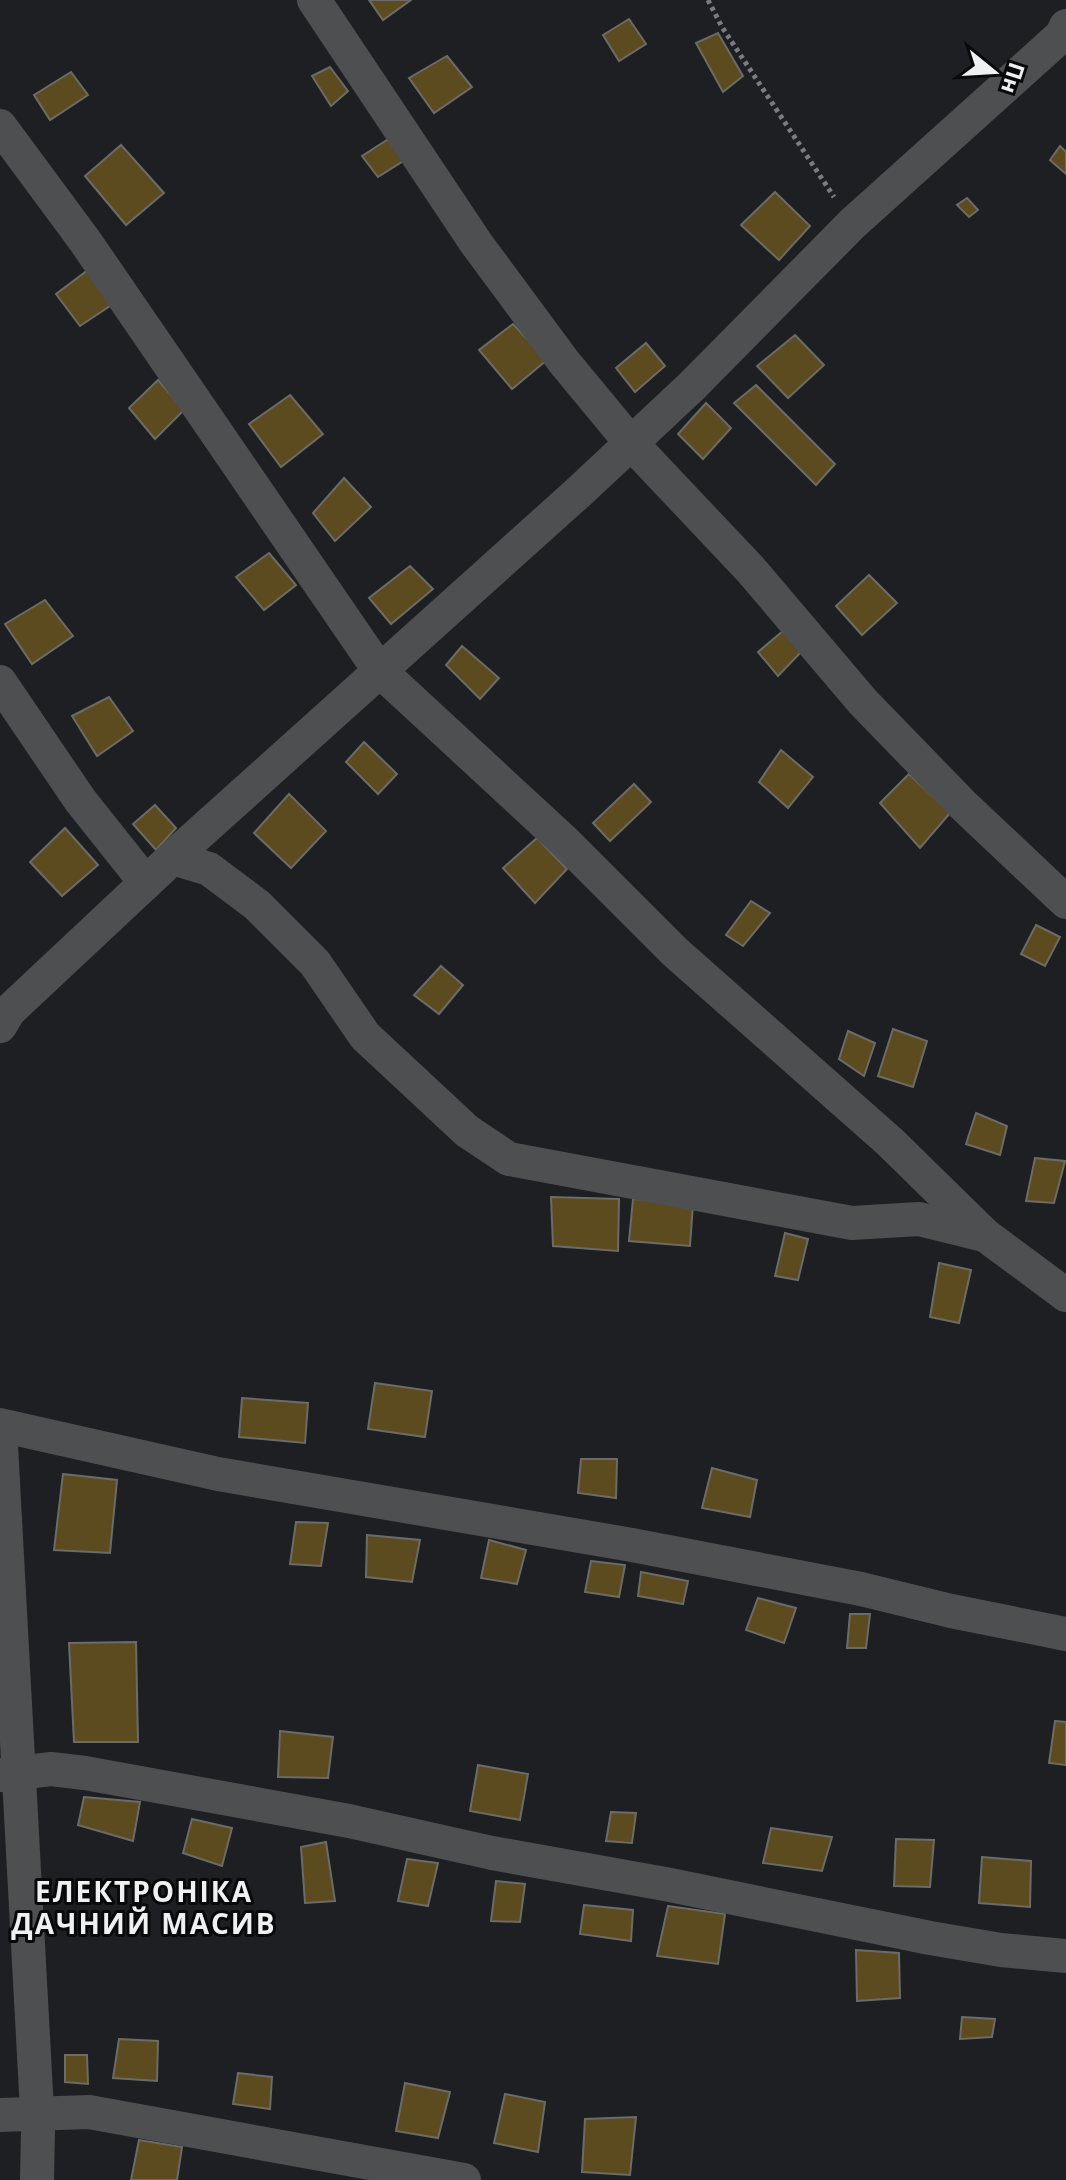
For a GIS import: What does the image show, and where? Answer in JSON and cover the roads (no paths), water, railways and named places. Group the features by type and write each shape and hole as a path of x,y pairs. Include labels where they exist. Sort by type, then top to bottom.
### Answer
{"street":[{"path":"314,0 476,243 564,362 631,443 751,570 863,702 962,804 1066,902"},
{"path":"0,1026 9,1011 173,858 692,386 852,224 1062,35 1066,26"},
{"path":"0,126 85,241 379,670 565,842 675,952 890,1142 985,1235 1066,1295"},
{"path":"0,682 80,800 146,883"},
{"path":"173,858 209,869 257,905 315,963 365,1036 467,1131 509,1159 852,1223 919,1219 985,1235"},
{"path":"37,2180 37,2114 9,1775 0,1426 218,1474 632,1545 861,1589 1066,1634"},
{"path":"9,1775 51,1769 85,1773 349,1821 492,1853 665,1884 930,1938 1001,1950 1066,1956"},
{"path":"0,2115 89,2112 464,2180"}],"district":[{"name":"ЕЛЕКТРОНІКА ДАЧНИЙ МАСИВ","path":"144,1908"}]}
